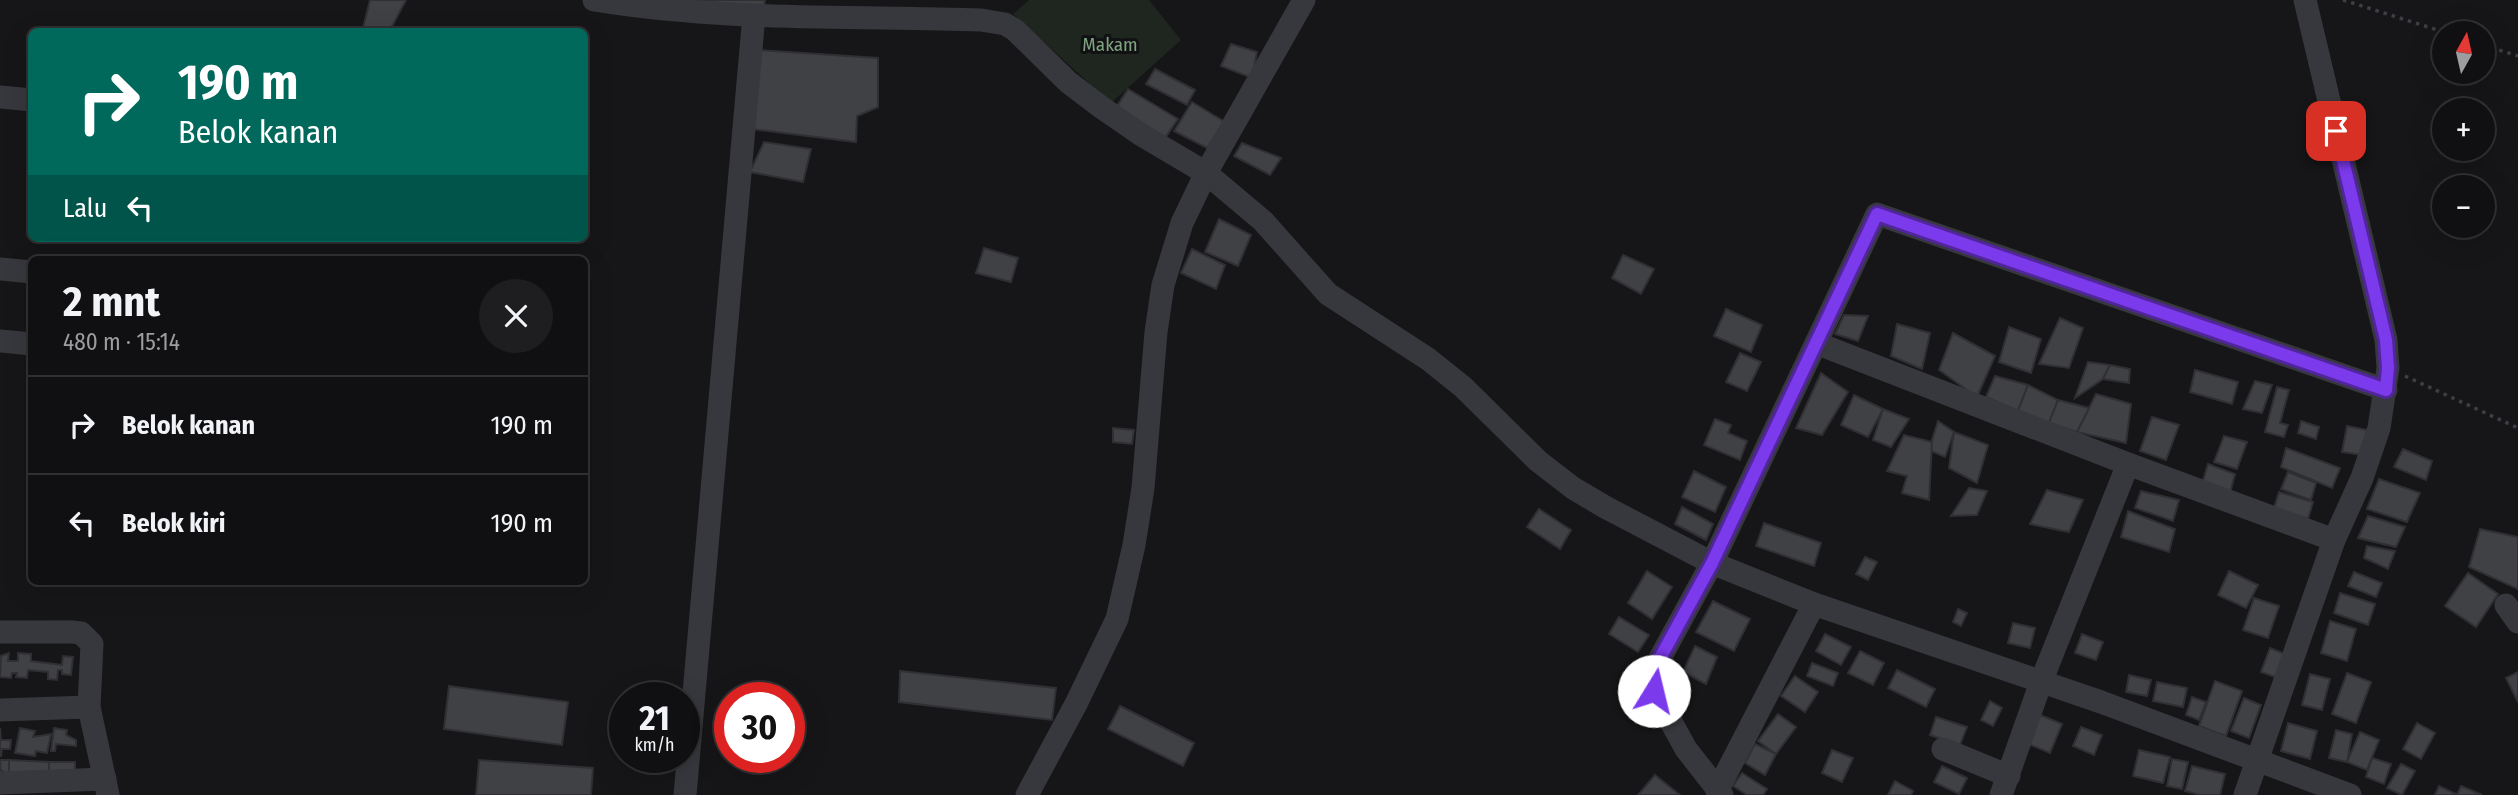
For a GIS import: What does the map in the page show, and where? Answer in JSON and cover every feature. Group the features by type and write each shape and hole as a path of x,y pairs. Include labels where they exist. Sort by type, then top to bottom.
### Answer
{"street":[{"path":"594,0 664,9 769,10 981,20 1005,24 1024,38 1068,82 1101,107 1140,134 1206,173 1263,221 1328,293 1428,359 1463,387 1538,461 1573,488 1712,563 1814,604 2041,682 2350,795"},
{"path":"1027,795 1076,704 1117,619 1134,545 1143,488 1156,331 1163,285 1182,223 1206,173 1304,0"},
{"path":"2245,795 2334,540 2362,478 2379,428 2387,379 2386,340 2305,0"},
{"path":"685,795 769,10"},
{"path":"0,97 28,100"},
{"path":"1814,604 1719,793 1686,749 1654,691 1653,671 1712,563 1877,214 2387,379"},
{"path":"0,270 28,272"},
{"path":"0,341 28,344"},
{"path":"1816,343 2128,464 2334,540"},
{"path":"1943,749 2005,786 2041,682 2128,464"},
{"path":"0,632 72,632 87,637 92,644 94,652 89,707 107,787 0,783"},
{"path":"0,710 89,707"}],"path":[{"path":"2343,0 2432,28"},
{"path":"2496,49 2518,56"},
{"path":"2387,379 2518,428"}],"green space":[{"name":"Makam","path":"1029,0 1149,0 1181,40 1111,103 1013,14"}],"building":[{"path":"370,0 406,0 391,28 363,28"},
{"path":"673,0 765,0 764,6"},
{"path":"1231,44 1257,52 1252,78 1221,66"},
{"path":"759,50 878,58 878,107 857,116 856,142 751,129"},
{"path":"1155,69 1195,90 1187,105 1146,84"},
{"path":"1128,89 1178,119 1163,141 1115,109"},
{"path":"1192,102 1225,122 1207,148 1174,131"},
{"path":"764,142 811,149 803,182 750,172"},
{"path":"1242,143 1281,158 1270,175 1234,156"},
{"path":"1219,219 1251,235 1238,266 1205,252"},
{"path":"984,248 1018,258 1011,282 976,273"},
{"path":"1192,249 1225,265 1216,289 1181,273"},
{"path":"1623,255 1654,269 1641,294 1612,278"},
{"path":"1726,309 1762,325 1751,352 1714,336"},
{"path":"1844,315 1868,316 1858,341 1835,334"},
{"path":"2060,318 2083,328 2069,368 2039,364"},
{"path":"1897,324 1930,333 1922,369 1891,356"},
{"path":"2009,327 2041,339 2031,373 1999,362"},
{"path":"1953,333 1995,356 1977,397 1939,370"},
{"path":"1740,353 1761,362 1747,391 1726,382"},
{"path":"2088,362 2110,365 2103,379 2075,398"},
{"path":"2110,365 2130,369 2129,383 2103,379"},
{"path":"2195,370 2238,382 2232,404 2190,392"},
{"path":"1821,373 1848,392 1822,435 1796,428"},
{"path":"1995,376 2028,385 2018,411 1986,397"},
{"path":"2255,381 2272,385 2262,413 2243,409"},
{"path":"2028,385 2058,400 2049,423 2018,411"},
{"path":"2277,387 2289,390 2280,423 2288,425 2284,437 2265,432"},
{"path":"2096,394 2131,404 2126,443 2077,432"},
{"path":"1854,395 1883,409 1868,437 1841,425"},
{"path":"2058,400 2089,408 2077,432 2049,423"},
{"path":"1883,409 1909,419 1891,447 1873,440"},
{"path":"2152,417 2179,425 2166,460 2140,451"},
{"path":"1715,419 1731,425 1728,433 1747,441 1740,460 1704,445"},
{"path":"1938,421 1954,432 1945,457 1929,450"},
{"path":"2301,421 2319,427 2316,439 2298,433"},
{"path":"2347,426 2367,430 2363,455 2342,452"},
{"path":"1113,428 1134,430 1132,444 1113,442"},
{"path":"1954,432 1988,445 1977,483 1949,468"},
{"path":"1904,435 1932,442 1929,500 1902,493 1907,476 1887,471"},
{"path":"2224,436 2247,442 2237,469 2214,462"},
{"path":"2286,448 2340,468 2332,488 2281,467"},
{"path":"2403,449 2432,461 2426,480 2394,467"},
{"path":"2208,464 2235,474 2230,493 2202,484"},
{"path":"1694,471 1726,487 1715,512 1682,497"},
{"path":"2288,472 2316,483 2311,500 2281,489"},
{"path":"2379,479 2420,493 2407,522 2367,509"},
{"path":"1969,488 1987,491 1977,515 1951,516"},
{"path":"2047,490 2083,500 2069,532 2030,524"},
{"path":"2141,491 2179,500 2173,521 2135,508"},
{"path":"2279,492 2313,502 2308,519 2274,508"},
{"path":"1682,507 1713,524 1706,540 1675,524"},
{"path":"1539,509 1571,530 1560,549 1527,527"},
{"path":"2128,511 2175,529 2169,552 2121,537"},
{"path":"2368,516 2405,527 2396,547 2358,538"},
{"path":"1764,523 1821,543 1814,566 1756,546"},
{"path":"2480,529 2518,537 2518,589 2469,567"},
{"path":"2367,546 2395,551 2388,569 2364,558"},
{"path":"1865,557 1877,562 1868,580 1856,574"},
{"path":"1647,571 1672,587 1652,619 1628,603"},
{"path":"2229,571 2258,585 2246,608 2218,595"},
{"path":"2354,572 2382,583 2376,597 2348,586"},
{"path":"2468,573 2498,594 2476,627 2445,606"},
{"path":"2340,593 2375,604 2368,625 2334,613"},
{"path":"2254,598 2279,606 2268,638 2243,630"},
{"path":"1713,601 1750,619 1734,651 1696,632"},
{"path":"1958,609 1967,613 1961,626 1953,622"},
{"path":"1619,617 1649,635 1638,652 1609,634"},
{"path":"2330,621 2356,629 2347,661 2321,653"},
{"path":"2013,623 2035,628 2030,648 2008,643"},
{"path":"1825,634 1851,647 1841,665 1816,651"},
{"path":"2082,634 2103,642 2096,660 2075,653"},
{"path":"1695,646 1717,657 1706,684 1683,672"},
{"path":"2270,648 2287,655 2278,678 2261,672"},
{"path":"1860,651 1884,663 1873,685 1848,673"},
{"path":"9,653 8,661 18,661 18,653 31,654 31,661 62,665 63,656 73,657 71,675 62,674 62,670 58,670 57,680 48,679 48,672 28,670 27,678 16,677 17,673 12,673 11,678 0,677 1,656"},
{"path":"1812,663 1838,673 1833,686 1807,676"},
{"path":"1897,670 1935,689 1926,707 1888,688"},
{"path":"900,671 1056,688 1052,720 899,702"},
{"path":"2518,672 2518,702 2506,678"},
{"path":"2347,673 2371,682 2356,723 2332,714"},
{"path":"2310,674 2330,679 2322,710 2302,705"},
{"path":"2129,675 2151,680 2147,696 2126,692"},
{"path":"1795,676 1818,692 1805,712 1781,696"},
{"path":"2215,681 2242,691 2226,736 2199,726"},
{"path":"2157,682 2187,688 2183,707 2153,701"},
{"path":"449,686 568,702 562,745 444,729"},
{"path":"2192,697 2206,702 2199,720 2186,715"},
{"path":"2244,698 2261,705 2249,738 2231,731"},
{"path":"1990,701 2002,708 1993,726 1981,720"},
{"path":"1120,706 1194,743 1183,766 1108,729"},
{"path":"1778,714 1796,727 1776,754 1758,741"},
{"path":"2038,714 2062,724 2050,753 2026,743"},
{"path":"1936,717 1967,727 1960,745 1930,735"},
{"path":"2288,723 2317,731 2310,759 2281,751"},
{"path":"2417,723 2435,733 2421,759 2403,749"},
{"path":"2081,727 2102,735 2094,755 2073,746"},
{"path":"0,728 1,740 11,740 10,749 2,749 1,756 0,756"},
{"path":"20,728 35,731 33,737 51,734 47,753 36,751 35,756 15,753"},
{"path":"54,728 67,730 66,735 76,740 76,746 56,744 55,751 51,751"},
{"path":"2336,730 2352,734 2347,762 2329,758"},
{"path":"2360,732 2379,740 2367,770 2347,762"},
{"path":"1755,744 1776,754 1765,775 1745,763"},
{"path":"1832,750 1853,758 1842,782 1822,773"},
{"path":"2139,750 2170,757 2163,783 2133,776"},
{"path":"2372,758 2391,764 2384,784 2366,777"},
{"path":"2172,759 2188,762 2182,789 2167,786"},
{"path":"0,760 9,760 9,775 2,771 1,777"},
{"path":"9,760 49,762 49,771 9,775"},
{"path":"479,760 593,768 591,795 476,795"},
{"path":"49,762 75,762 75,772 49,778"},
{"path":"2401,764 2415,771 2402,795 2387,788"},
{"path":"1942,766 1967,778 1959,794 1934,782"},
{"path":"2192,766 2225,774 2220,795 2200,795 2185,791"},
{"path":"1742,773 1767,789 1763,795 1747,795 1733,786"},
{"path":"1655,775 1680,795 1638,795"},
{"path":"1895,781 1913,791 1911,795 1888,795"},
{"path":"2439,786 2456,794 2435,795"},
{"path":"2461,786 2482,795 2457,795"}],"route":[{"path":"1654,691 1653,671 1712,563 1877,214 2386,390 2386,340 2336,131"}]}
